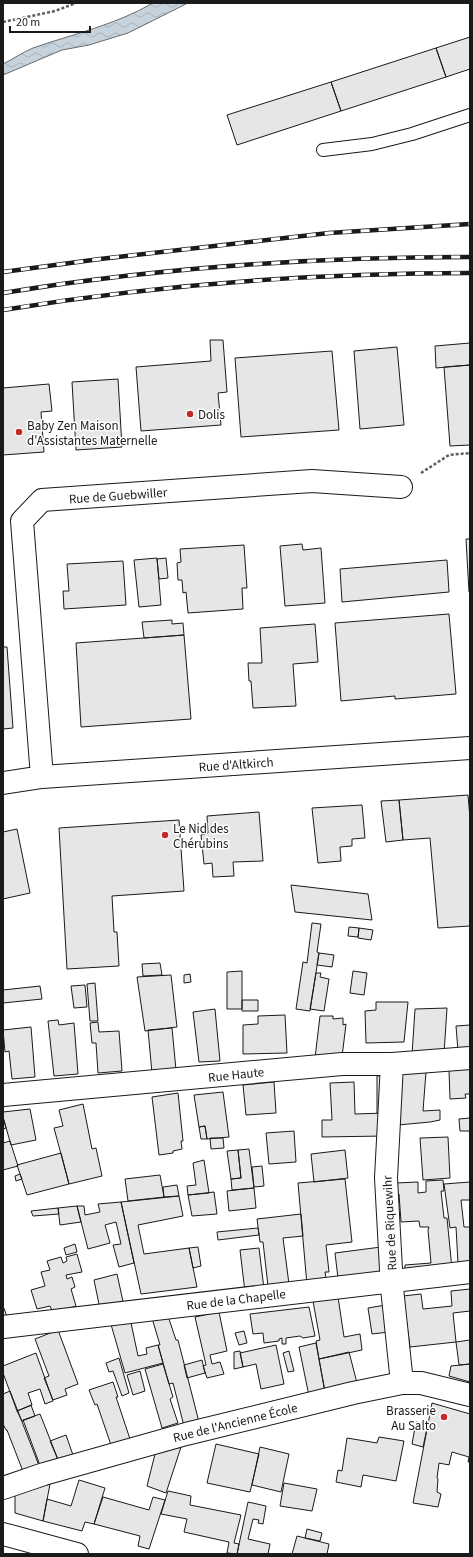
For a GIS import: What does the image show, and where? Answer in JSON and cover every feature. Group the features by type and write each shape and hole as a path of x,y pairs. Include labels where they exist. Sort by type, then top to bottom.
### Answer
{"street":[{"name":"Rue de Guebwiller","path":"42,777 22,521 42,500 312,481 401,487"},
{"name":"Rue d'Altkirch","path":"3,783 42,777 470,748"},
{"name":"Rue Haute","path":"3,1095 328,1066 392,1064 470,1058"},
{"name":"Rue de Riquewihr","path":"392,1064 386,1178 402,1383"},
{"name":"Rue de la Chapelle","path":"3,1327 470,1272"},
{"name":"Rue de l'Ancienne École","path":"3,1488 44,1474 186,1434 353,1393 402,1383 421,1383 470,1395"},
{"path":"3,1534 77,1554"}],"lane":[{"path":"323,150 372,144 412,134 470,115"}],"path":[{"path":"3,22 55,11 76,3"},
{"path":"401,487 449,455 470,453"}],"water":[{"path":"153,3 188,3 128,33 89,45 62,50 3,75 3,64 29,50 109,23 139,11"}],"building":[{"path":"470,37 470,69 446,77 436,48"},
{"path":"436,48 446,77 341,111 331,82"},
{"path":"331,82 341,111 237,145 227,115"},
{"path":"210,340 223,340 227,392 218,393 221,425 141,431 136,367 211,361"},
{"path":"470,343 470,365 436,368 435,346"},
{"path":"397,347 404,425 360,429 354,351"},
{"path":"332,351 339,430 241,437 235,358"},
{"path":"470,365 470,445 450,446 444,367"},
{"path":"118,379 122,447 76,450 72,382"},
{"path":"49,384 52,411 41,412 44,452 3,455 3,388"},
{"path":"466,539 470,539 470,592 469,592"},
{"path":"302,544 303,550 321,548 325,603 285,606 280,546"},
{"path":"244,545 247,588 242,588 243,609 188,613 186,592 183,593 182,580 178,580 177,563 181,562 180,549"},
{"path":"157,558 161,605 139,607 134,560"},
{"path":"166,558 168,578 159,579 157,559"},
{"path":"447,560 449,592 342,602 340,569"},
{"path":"123,561 126,605 64,609 63,591 69,591 67,564"},
{"path":"449,614 456,694 395,699 395,696 341,701 335,623"},
{"path":"172,620 172,624 183,623 184,635 144,638 142,622"},
{"path":"315,624 318,662 293,664 296,706 253,708 248,663 262,663 260,628"},
{"path":"184,635 191,719 81,727 76,643"},
{"path":"3,647 7,647 13,728 3,729"},
{"path":"468,795 470,818 470,926 438,928 430,838 403,840 399,800"},
{"path":"399,800 403,840 386,842 381,801"},
{"path":"362,805 365,838 352,839 352,846 340,847 341,861 318,863 312,808"},
{"path":"259,812 263,861 233,862 234,876 213,877 212,863 204,864 201,835 208,833 207,816"},
{"path":"179,820 184,891 112,896 114,932 117,932 119,966 67,969 59,828"},
{"path":"17,829 30,893 3,899 3,832"},
{"path":"291,885 368,894 372,920 295,912"},
{"path":"312,923 321,924 317,952 319,953 310,1011 296,1009 303,962 307,963"},
{"path":"349,927 359,928 358,937 348,936"},
{"path":"359,928 373,930 371,940 358,938"},
{"path":"319,953 334,955 332,967 317,965"},
{"path":"160,963 162,975 143,976 142,964"},
{"path":"242,971 242,1009 227,1009 227,972"},
{"path":"353,971 367,973 364,995 350,993"},
{"path":"316,973 321,973 320,977 329,979 324,1011 310,1009"},
{"path":"190,974 191,982 184,983 184,975"},
{"path":"171,975 177,1027 145,1031 137,977"},
{"path":"95,983 98,1021 90,1021 87,984"},
{"path":"85,985 87,1007 74,1008 71,986"},
{"path":"40,986 42,999 3,1003 3,990"},
{"path":"242,1000 258,1000 258,1011 242,1011"},
{"path":"376,1002 408,1002 404,1042 366,1043 365,1011 376,1010"},
{"path":"447,1008 444,1054 412,1055 415,1009"},
{"path":"215,1009 220,1061 199,1062 193,1012"},
{"path":"285,1015 287,1053 243,1054 243,1025 258,1024 258,1016"},
{"path":"320,1016 333,1016 333,1019 343,1018 343,1025 346,1024 342,1057 315,1058"},
{"path":"58,1020 59,1025 74,1023 78,1074 54,1076 48,1021"},
{"path":"98,1022 99,1032 119,1031 122,1071 98,1073 96,1043 92,1043 90,1023"},
{"path":"470,1025 470,1050 458,1051 456,1026"},
{"path":"31,1027 35,1077 12,1079 9,1051 5,1052 3,1030"},
{"path":"172,1028 176,1070 152,1073 148,1030"},
{"path":"470,1069 470,1094 465,1094 466,1098 450,1099 449,1070"},
{"path":"426,1072 423,1111 440,1110 440,1120 398,1125 402,1074"},
{"path":"386,1075 385,1113 377,1113 377,1076"},
{"path":"274,1082 276,1113 246,1115 243,1085"},
{"path":"354,1082 355,1114 385,1113 384,1136 322,1137 322,1120 332,1120 330,1083"},
{"path":"223,1092 229,1137 207,1139 205,1126 199,1127 194,1095"},
{"path":"178,1093 183,1141 181,1141 182,1149 173,1151 173,1153 159,1155 152,1097"},
{"path":"83,1104 92,1149 96,1148 102,1176 69,1184 54,1128 63,1126 59,1110"},
{"path":"30,1109 36,1140 11,1145 3,1112"},
{"path":"3,1117 6,1128 3,1129"},
{"path":"470,1118 470,1131 460,1131 459,1119"},
{"path":"205,1126 207,1139 201,1139 199,1127"},
{"path":"294,1131 296,1162 269,1164 266,1133"},
{"path":"448,1137 450,1178 423,1180 420,1138"},
{"path":"210,1138 223,1138 224,1148 211,1149"},
{"path":"10,1141 18,1166 3,1170 3,1143"},
{"path":"249,1149 254,1188 232,1190 231,1179 241,1178 238,1150"},
{"path":"238,1150 241,1178 231,1179 227,1151"},
{"path":"345,1150 348,1178 314,1182 311,1154"},
{"path":"61,1153 69,1184 27,1195 17,1165"},
{"path":"204,1160 209,1193 188,1195 187,1186 196,1185 193,1163"},
{"path":"262,1166 264,1186 254,1187 252,1167"},
{"path":"20,1174 22,1179 16,1181 15,1176"},
{"path":"160,1175 164,1197 128,1201 125,1179"},
{"path":"345,1179 352,1242 326,1245 329,1272 325,1272 327,1283 307,1285 298,1183"},
{"path":"443,1180 444,1191 441,1191 444,1218 447,1218 452,1269 405,1274 405,1265 431,1263 429,1227 420,1227 419,1221 401,1222 399,1194 397,1194 396,1183 418,1182 418,1193 426,1192 426,1181"},
{"path":"470,1182 470,1200 461,1200 464,1227 470,1227 470,1263 458,1263 456,1227 450,1228 444,1184"},
{"path":"177,1185 179,1196 164,1197 163,1187"},
{"path":"254,1188 256,1208 229,1211 227,1191"},
{"path":"214,1192 217,1214 192,1216 188,1195"},
{"path":"179,1196 183,1216 138,1225 144,1254 189,1248 197,1287 141,1294 121,1202"},
{"path":"121,1202 134,1263 119,1267 113,1245 121,1244 116,1222 105,1225 110,1243 88,1249 77,1206 84,1206 85,1215 100,1212 98,1204"},
{"path":"77,1206 81,1222 60,1225 58,1208"},
{"path":"58,1208 59,1214 33,1216 31,1211"},
{"path":"301,1214 303,1236 283,1238 289,1284 268,1286 263,1242 260,1242 257,1219"},
{"path":"258,1228 259,1235 218,1240 217,1232"},
{"path":"75,1244 77,1252 66,1255 64,1248"},
{"path":"198,1247 201,1266 193,1268 189,1248"},
{"path":"381,1247 384,1273 338,1278 335,1253"},
{"path":"259,1248 264,1289 245,1292 240,1250"},
{"path":"77,1254 82,1272 66,1275 67,1279 72,1277 75,1287 71,1289 76,1306 53,1313 50,1306 37,1309 31,1290 45,1286 41,1272 50,1270 47,1261 61,1257 63,1263 67,1261 66,1257"},
{"path":"117,1274 124,1306 100,1309 94,1280"},
{"path":"470,1289 470,1311 453,1313 456,1342 410,1347 403,1296 421,1294 423,1309 452,1306 451,1291"},
{"path":"338,1297 344,1337 360,1334 362,1350 319,1359 316,1341 320,1340 313,1301"},
{"path":"386,1305 389,1332 372,1334 368,1308"},
{"path":"3,1306 8,1319 3,1319"},
{"path":"309,1307 315,1336 286,1338 286,1344 282,1344 282,1338 279,1339 279,1341 264,1343 263,1333 253,1334 250,1314"},
{"path":"219,1312 227,1351 210,1355 212,1364 220,1362 224,1374 207,1378 203,1366 206,1365 195,1317"},
{"path":"168,1316 176,1340 178,1340 199,1422 184,1426 173,1383 169,1384 152,1318"},
{"path":"130,1318 138,1356 147,1354 146,1348 158,1345 163,1363 125,1373 110,1321"},
{"path":"58,1330 78,1384 65,1389 67,1395 53,1400 44,1378 49,1376 35,1339"},
{"path":"244,1331 247,1343 239,1345 235,1333"},
{"path":"470,1340 470,1364 459,1365 456,1342"},
{"path":"316,1343 325,1392 309,1396 299,1347"},
{"path":"276,1345 284,1384 261,1389 256,1364 243,1367 240,1353"},
{"path":"240,1351 243,1367 234,1369 234,1352"},
{"path":"289,1351 294,1371 288,1372 283,1353"},
{"path":"349,1352 357,1383 325,1392 319,1359"},
{"path":"36,1353 53,1401 45,1404 40,1389 28,1393 32,1405 17,1411 3,1373 3,1366"},
{"path":"119,1358 129,1393 122,1396 113,1371 109,1372 106,1363"},
{"path":"202,1360 205,1373 187,1378 184,1365"},
{"path":"163,1364 173,1397 170,1399 178,1423 162,1428 145,1369"},
{"path":"470,1364 470,1382 449,1376 451,1366"},
{"path":"140,1371 145,1391 133,1395 127,1375"},
{"path":"113,1382 118,1397 116,1397 130,1439 111,1445 97,1404 95,1405 89,1390"},
{"path":"10,1391 40,1468 24,1474 7,1430 3,1424 3,1394"},
{"path":"432,1403 470,1414 470,1462 468,1462 469,1457 452,1452 449,1465 439,1463 437,1492 441,1494 438,1507 413,1503"},
{"path":"31,1405 35,1416 22,1421 17,1411"},
{"path":"40,1414 59,1462 41,1468 23,1420"},
{"path":"416,1422 428,1424 423,1447 412,1444"},
{"path":"66,1435 74,1458 59,1462 50,1441"},
{"path":"379,1437 404,1441 396,1481 363,1475 361,1487 336,1482 338,1470 342,1471 347,1438 377,1443"},
{"path":"216,1444 259,1454 250,1492 207,1483"},
{"path":"181,1447 166,1493 147,1486 155,1454"},
{"path":"260,1447 289,1454 281,1492 252,1485"},
{"path":"79,1480 105,1488 94,1524 85,1522 82,1531 43,1521 47,1499 71,1506"},
{"path":"284,1483 317,1489 312,1511 280,1506"},
{"path":"50,1484 43,1521 15,1513 15,1495"},
{"path":"168,1491 191,1496 190,1505 241,1515 234,1543 239,1544 237,1554 227,1553 229,1542 184,1532 187,1519 161,1514"},
{"path":"103,1497 149,1510 153,1497 165,1500 149,1549 138,1546 140,1536 94,1524"},
{"path":"248,1502 266,1506 263,1524 258,1523 259,1520 253,1519 248,1539 270,1544 268,1554 237,1554"},
{"path":"307,1529 322,1533 320,1541 305,1538"},
{"path":"297,1536 329,1544 327,1554 292,1554"}],"railway":[{"path":"3,272 100,259 329,233 470,224"},
{"path":"3,293 118,277 236,266 353,259 470,257"},
{"path":"3,310 118,294 236,282 353,275 470,273"}],"place":[{"name":"Dolis","path":"190,414"},
{"name":"Baby Zen Maison d'Assistantes Maternelle","path":"19,432"},
{"name":"Le Nid des Chérubins","path":"165,835"},
{"name":"Brasserie Au Salto","path":"444,1417"}]}
